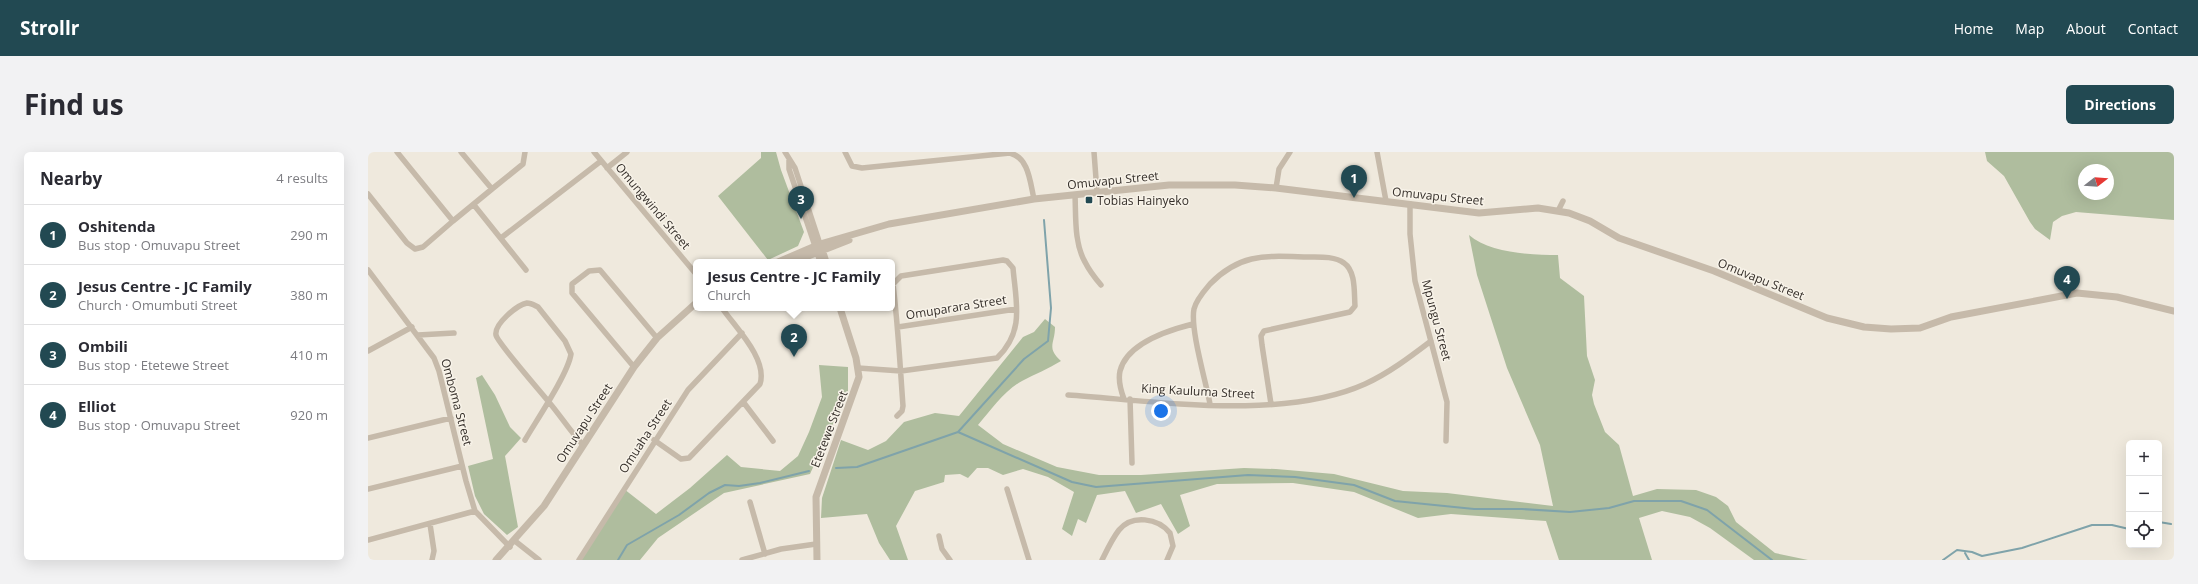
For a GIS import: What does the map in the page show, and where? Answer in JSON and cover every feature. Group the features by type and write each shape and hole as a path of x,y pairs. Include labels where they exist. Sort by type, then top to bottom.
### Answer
{"street":[{"path":"397,152 453,221"},
{"path":"461,152 492,189"},
{"path":"368,194 407,243 415,249 423,247 524,164 525,152"},
{"name":"Omungwindi Street","path":"594,152 693,270"},
{"path":"607,168 627,152"},
{"path":"785,152 789,160 789,169 824,259"},
{"path":"845,152 852,166 862,168 982,153 1010,152 1020,157 1026,169 1034,199"},
{"path":"1094,152 1097,192"},
{"path":"1276,188 1280,169 1290,152"},
{"path":"1377,152 1386,201"},
{"path":"500,238 601,161"},
{"name":"Omuvapu Street","path":"787,259 890,224 1034,199 1097,192 1200,184 1276,188 1479,213 1538,208 1578,215 1619,238 1714,271 1827,318 1864,327 1892,329 1920,328 1951,317 2077,293 2117,297 2174,311"},
{"path":"1075,195 1076,230 1084,261 1101,285"},
{"path":"1558,211 1564,201"},
{"name":"Mpungu Street","path":"1410,204 1411,258 1415,281 1447,402 1446,441"},
{"path":"474,205 526,270"},
{"path":"819,248 820,259"},
{"name":"Omuvapu Street","path":"799,259 819,248"},
{"path":"1210,404 1193,324 1194,308 1206,288 1217,277 1240,262 1251,258 1274,256 1322,258 1345,263 1350,269 1353,283 1355,306 1353,310 1350,312 1264,331 1261,336 1272,404"},
{"path":"858,368 901,371 997,358 1006,349 1013,336 1017,325 1013,268 1007,261 1003,260 901,276 895,282"},
{"name":"Omboma Street","path":"368,270 418,335 437,364 462,466 476,511 510,547"},
{"path":"634,367 572,293 572,284 589,271 600,270 657,338"},
{"path":"895,301 904,406 902,411 897,416"},
{"path":"525,440 548,401 571,360 570,349 538,307 526,303 500,321 496,327 496,335 502,346 548,401 583,445"},
{"name":"Omuvapu Street","path":"496,560 510,547 544,506 634,367 657,338 693,306"},
{"name":"Omuparara Street","path":"898,327 1016,309"},
{"path":"654,440 681,459 689,458 744,403 760,384 762,379 754,354 742,334 724,311"},
{"name":"Etetewe Street","path":"817,560 816,497 857,386 858,368 841,311"},
{"path":"1124,399 1119,375 1124,362 1156,335 1193,324"},
{"path":"368,351 412,327"},
{"path":"418,335 454,333"},
{"name":"Omuaha Street","path":"578,560 654,440 688,390 742,334"},
{"name":"King Kauluma Street","path":"1068,395 1256,406 1313,399 1364,384 1386,372 1431,341"},
{"path":"1130,399 1132,463"},
{"path":"744,403 773,441"},
{"path":"368,438 451,418"},
{"path":"368,489 462,466"},
{"path":"1007,489 1029,560"},
{"path":"750,502 765,554"},
{"path":"368,540 476,511"},
{"path":"1102,560 1119,531 1124,526 1145,519 1155,522 1170,533 1173,546 1167,560"},
{"path":"430,524 434,551 432,560"},
{"path":"939,536 942,549 950,560"},
{"path":"515,541 539,560"},
{"path":"742,560 816,544"}],"green space":[{"path":"761,152 776,152 781,170 804,232 798,246 770,259 767,259 718,196 761,158"},
{"path":"1985,152 2174,152 2174,220 2076,212 2062,216 2053,222 2050,240 2035,229 2004,176 1987,161"},
{"path":"1469,235 1488,246 1511,252 1558,255 1560,278 1584,296 1587,356 1595,380 1592,395 1594,404 1605,432 1619,445 1633,496 1657,489 1696,490 1716,497 1728,506 1736,522 1775,553 1808,560 1754,560 1710,528 1690,517 1662,511 1639,518 1652,560 1559,560 1546,521 1451,514 1418,518 1354,492 1293,483 1217,484 1180,495 1190,526 1178,534 1161,504 1136,513 1125,491 1097,495 1086,523 1078,519 1072,536 1062,529 1074,492 1048,477 1023,469 1003,475 988,468 977,468 968,478 960,474 945,475 944,482 915,491 896,526 908,560 890,560 879,543 867,514 821,518 822,498 841,440 868,450 886,441 904,422 935,413 959,416 1023,337 1034,332 1045,319 1055,327 1052,345 1056,356 1061,361 1016,385 998,401 978,425 1003,444 1057,467 1099,475 1141,475 1244,468 1276,469 1334,474 1403,491 1447,493 1553,506 1540,445 1507,368 1477,275"},
{"path":"819,365 848,367 848,391 810,474 724,493 658,538 640,560 579,560 624,489 656,514 690,488 727,455 741,467 780,471 798,456 822,397"},
{"path":"482,375 495,395 510,427 521,438 505,456 518,527 507,535 484,514 475,496 468,466 493,459 476,378"}],"waterway":[{"path":"836,468 857,467 958,432 1024,359 1048,341 1051,308 1044,220"},
{"path":"958,432 1072,482 1096,487 1248,475 1295,477 1354,485 1395,501 1474,509 1522,509 1570,512 1609,508 1634,501 1681,501 1707,510 1772,560"},
{"path":"618,560 627,545 679,515 709,493 725,485 739,486 760,483 809,471"},
{"path":"2162,522 2171,524"},
{"path":"1943,560 1957,550 1972,552 1982,556 2022,548 2092,525 2112,525 2126,528"},
{"path":"1965,553 1969,560"}],"place":[{"name":"Oshitenda","path":"1354,198"},
{"name":"Tobias Hainyeko","path":"1089,200"},
{"name":"Ombili","path":"801,219"},
{"name":"Elliot","path":"2067,299"},
{"name":"Jesus Centre - JC Family","path":"794,357"}]}
